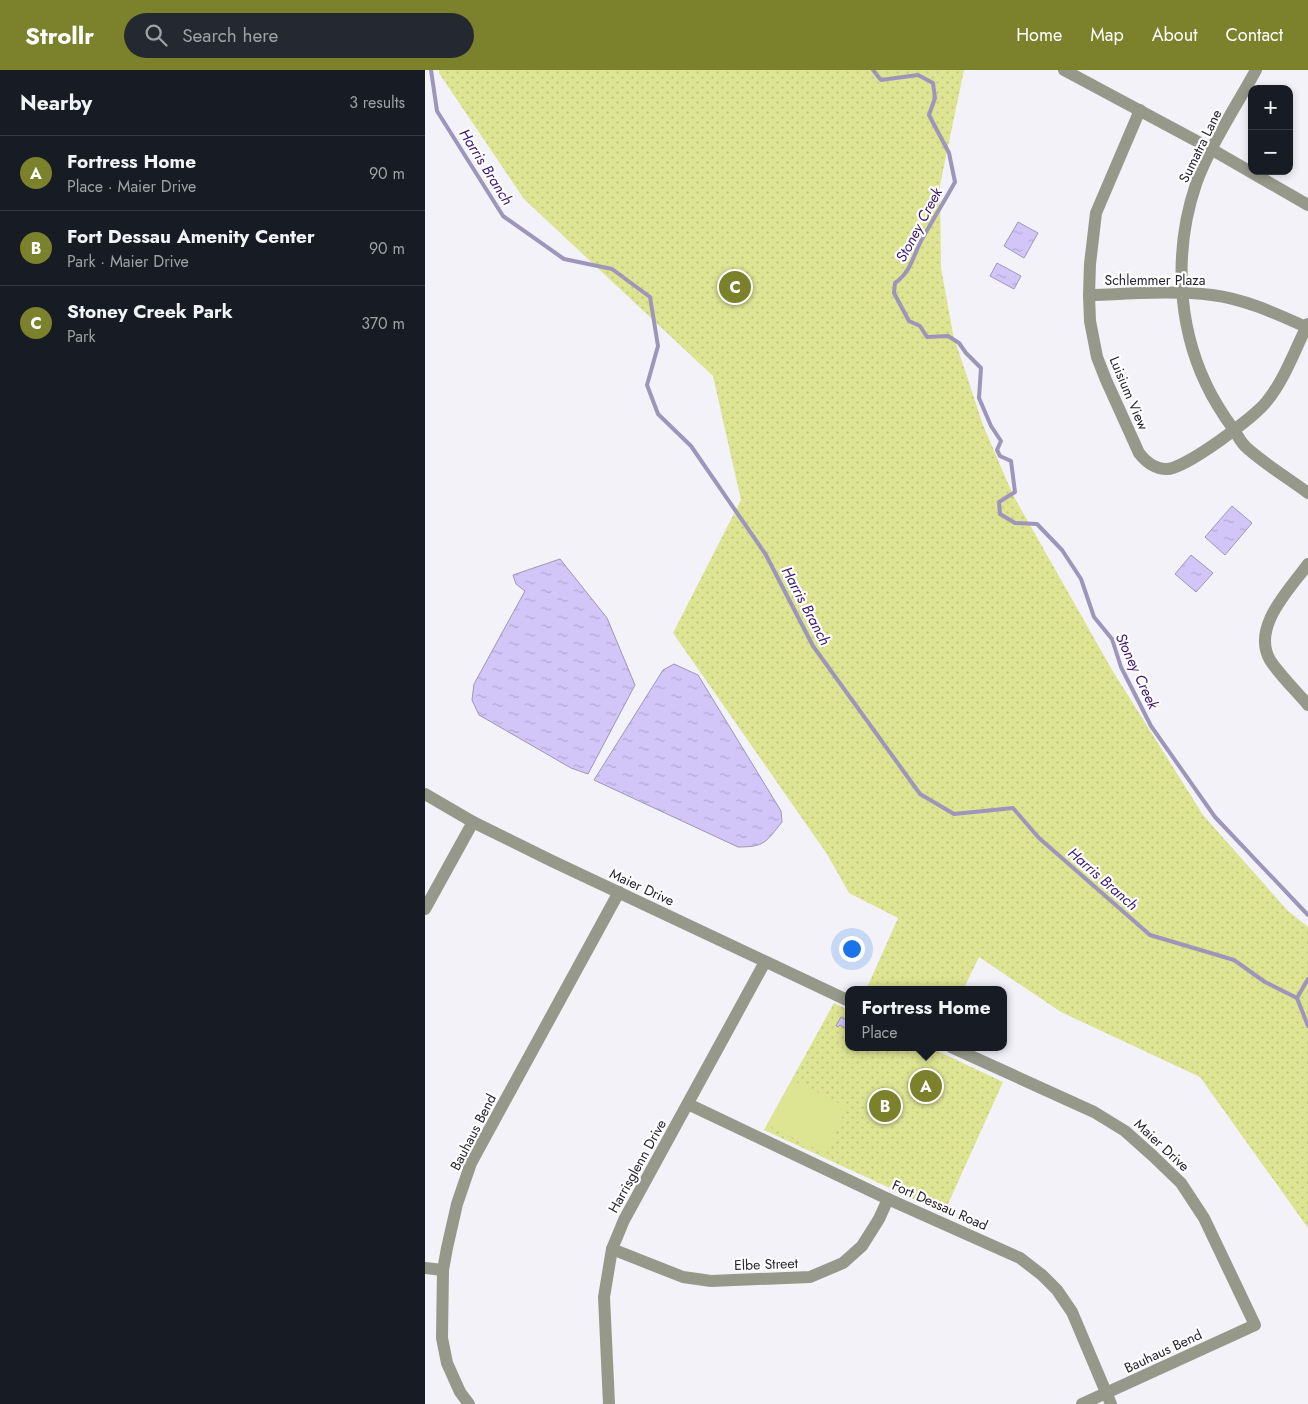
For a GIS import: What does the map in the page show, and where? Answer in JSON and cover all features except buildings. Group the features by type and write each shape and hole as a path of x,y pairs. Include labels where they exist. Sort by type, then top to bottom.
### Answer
{"street":[{"path":"1064,70 1213,150 1308,205"},
{"name":"Sumatra Lane","path":"1256,70 1197,184 1186,223 1182,259 1182,294 1187,329 1195,362 1215,403 1245,447 1308,493"},
{"name":"Luisium View","path":"1140,110 1096,213 1089,264 1089,295 1090,321 1097,357 1122,416 1145,461 1155,467 1168,469 1182,465 1257,412 1274,392 1307,325"},
{"name":"Schlemmer Plaza","path":"1089,295 1213,295 1244,303 1307,325"},
{"path":"1308,564 1271,615 1265,630 1265,644 1270,659 1308,705"},
{"name":"Maier Drive","path":"425,794 473,822 765,962 845,998"},
{"path":"425,909 473,822"},
{"name":"Bauhaus Bend","path":"469,1404 460,1392 447,1363 442,1338 443,1270 457,1204 471,1163 619,892"},
{"name":"Harrisglenn Drive","path":"609,1404 604,1297 612,1249 624,1220 765,962"},
{"name":"Maier Drive","path":"960,1051 1094,1112 1125,1131 1153,1156 1181,1183 1203,1218 1255,1325"},
{"name":"Fort Dessau Road","path":"688,1104 1020,1258 1042,1275 1057,1290 1072,1312 1109,1399"},
{"name":"Elbe Street","path":"612,1249 683,1277 711,1281 811,1277 843,1263 862,1246 879,1219 889,1198"},
{"path":"425,1268 443,1270"},
{"name":"Bauhaus Bend","path":"1082,1404 1109,1399 1255,1325"}],"green space":[{"path":"439,70 964,70 940,185 941,268 953,334 983,425 1013,495 1112,670 1203,815 1287,910 1308,927 1308,1228 1200,1077 1061,1012 979,957 965,986 868,986 898,918 849,893 827,854 673,633 741,500 713,376 524,199 439,73"},
{"path":"834,1003 845,1008 845,1051 937,1051 1003,1082 944,1213 764,1130"},
{"path":"792,1080 847,1107 826,1154 767,1125"}],"water":[{"path":"1018,222 1038,233 1024,258 1004,246"},
{"path":"997,263 1021,276 1014,289 990,276"},
{"path":"1232,506 1252,523 1225,555 1205,537"},
{"path":"1191,555 1213,573 1196,592 1175,574"},
{"path":"560,559 607,618 635,685 588,774 571,768 479,715 472,700 474,684 525,591 516,584 513,575"},
{"path":"674,664 698,675 781,811 782,822 768,839 760,844 738,847 594,780 663,670"},
{"path":"841,1017 845,1019 845,1028 840,1025 836,1026"}],"waterway":[{"name":"Harris Branch","path":"431,70 437,111 503,216 564,259 612,269 650,297 658,346 647,385 658,414 691,446 766,555 813,646 920,794 954,814 1013,808 1039,838 1150,935 1234,960 1265,982 1297,998 1308,1026"},
{"name":"Stoney Creek","path":"873,70 881,80 918,75 933,83 935,98 929,115 949,153 955,182 921,241 908,269 895,283 894,293 909,321 920,326 927,337 948,336 959,343 981,368 979,398 991,426 1001,441 997,450 1000,456 1011,461 1015,492 999,502 1000,514 1015,523 1037,524 1062,550 1081,579 1094,617 1112,639 1121,667 1151,726 1215,817 1308,915"},
{"name":"Stoney Creek","path":"1297,998 1308,979"}],"place":[{"name":"Stoney Creek Park","path":"735,287"},
{"name":"Fortress Home","path":"926,1086"},
{"name":"Fort Dessau Amenity Center","path":"885,1106"}]}
